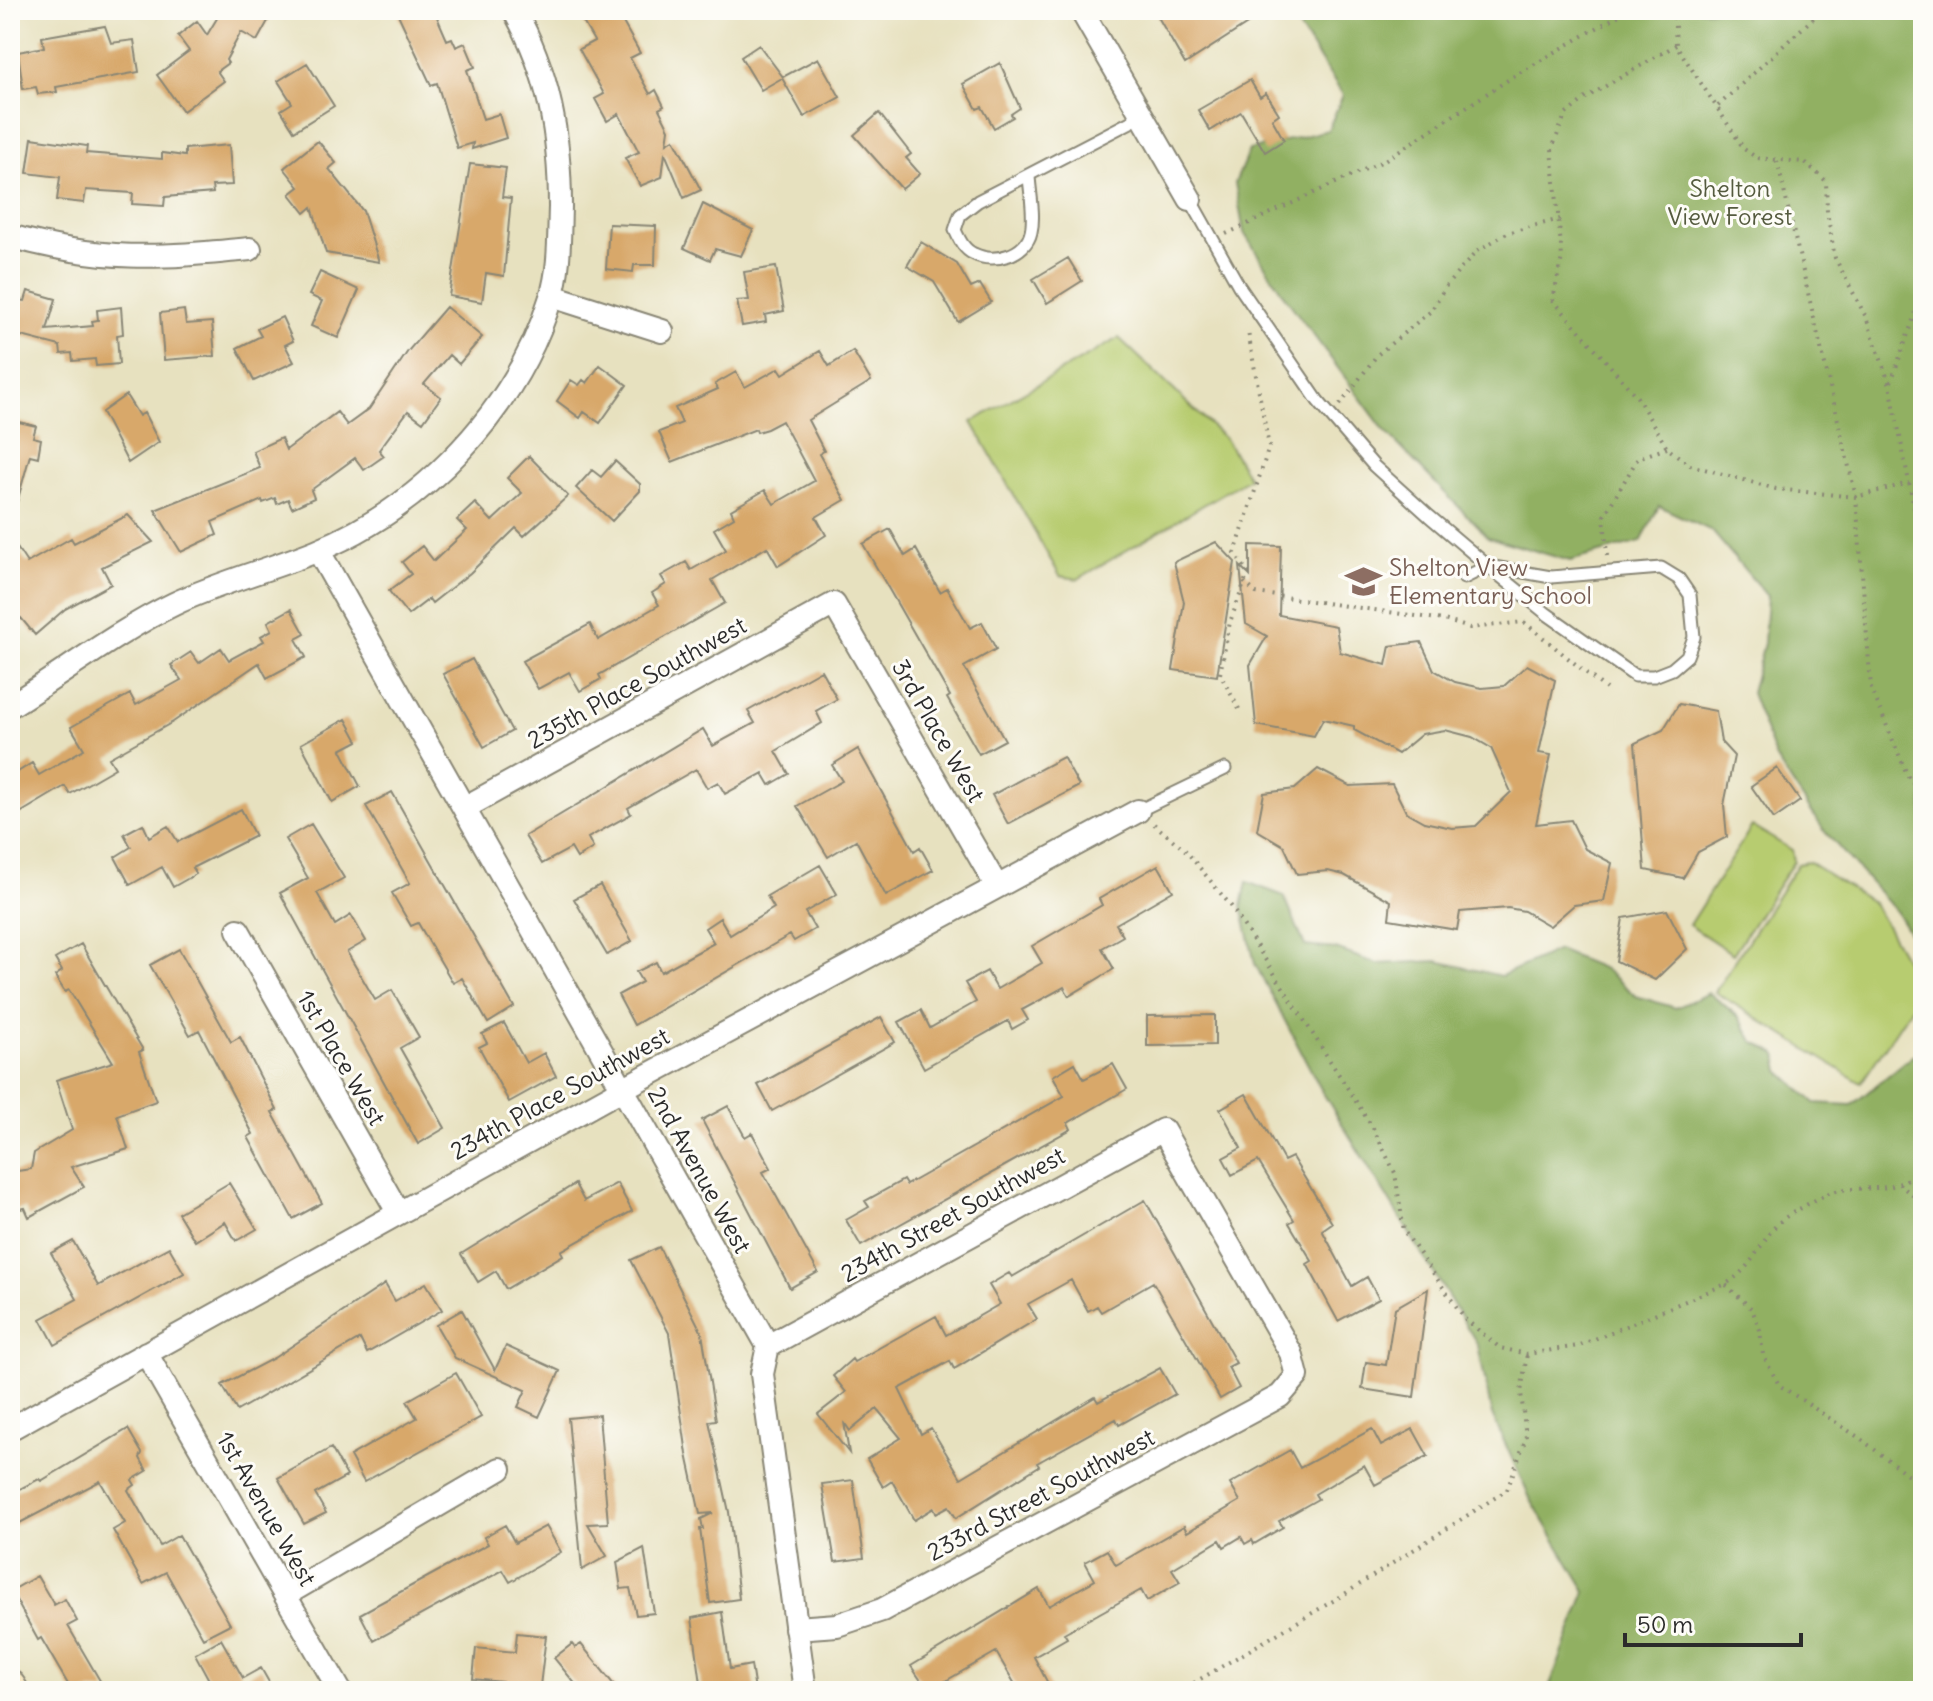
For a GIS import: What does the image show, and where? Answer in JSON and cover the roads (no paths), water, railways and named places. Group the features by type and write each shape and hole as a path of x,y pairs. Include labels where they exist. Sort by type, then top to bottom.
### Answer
{"street":[{"path":"10,706 172,605 318,550 395,507 460,453 522,368 552,296 559,237 560,150 548,90 530,39 514,10"},
{"path":"1081,10 1190,199"},
{"path":"10,236 110,257 165,257 250,249"},
{"path":"552,296 662,331"},
{"name":"2nd Avenue West","path":"318,550 768,1346"},
{"name":"235th Place Southwest","path":"466,807 834,604"},
{"name":"3rd Place West","path":"834,604 996,885"},
{"name":"234th Place Southwest","path":"10,1429 624,1088 1138,811"},
{"name":"1st Place West","path":"238,930 398,1212"},
{"name":"234th Street Southwest","path":"768,1346 1163,1130 1291,1353 1297,1376"},
{"path":"768,1346 762,1374 805,1691"},
{"name":"1st Avenue West","path":"146,1353 340,1691"},
{"name":"233rd Street Southwest","path":"796,1628 837,1625 882,1610 1280,1396 1297,1376"},
{"path":"285,1595 500,1469"}],"lane":[{"path":"1029,176 1031,232 1023,248 1011,256 974,255 963,246 955,230 960,215 978,201 1142,116"},
{"path":"1190,199 1248,299 1332,417 1374,466 1488,566 1547,614 1635,676 1654,676 1672,669 1687,656 1694,637 1690,595 1679,579 1661,568 1608,575 1551,577 1488,566 1464,578"},
{"path":"1138,811 1225,769"}],"place":[{"name":"Shelton View Elementary School","path":"1363,582"}],"park label":[{"name":"Shelton View Forest","path":"1730,203"}]}
